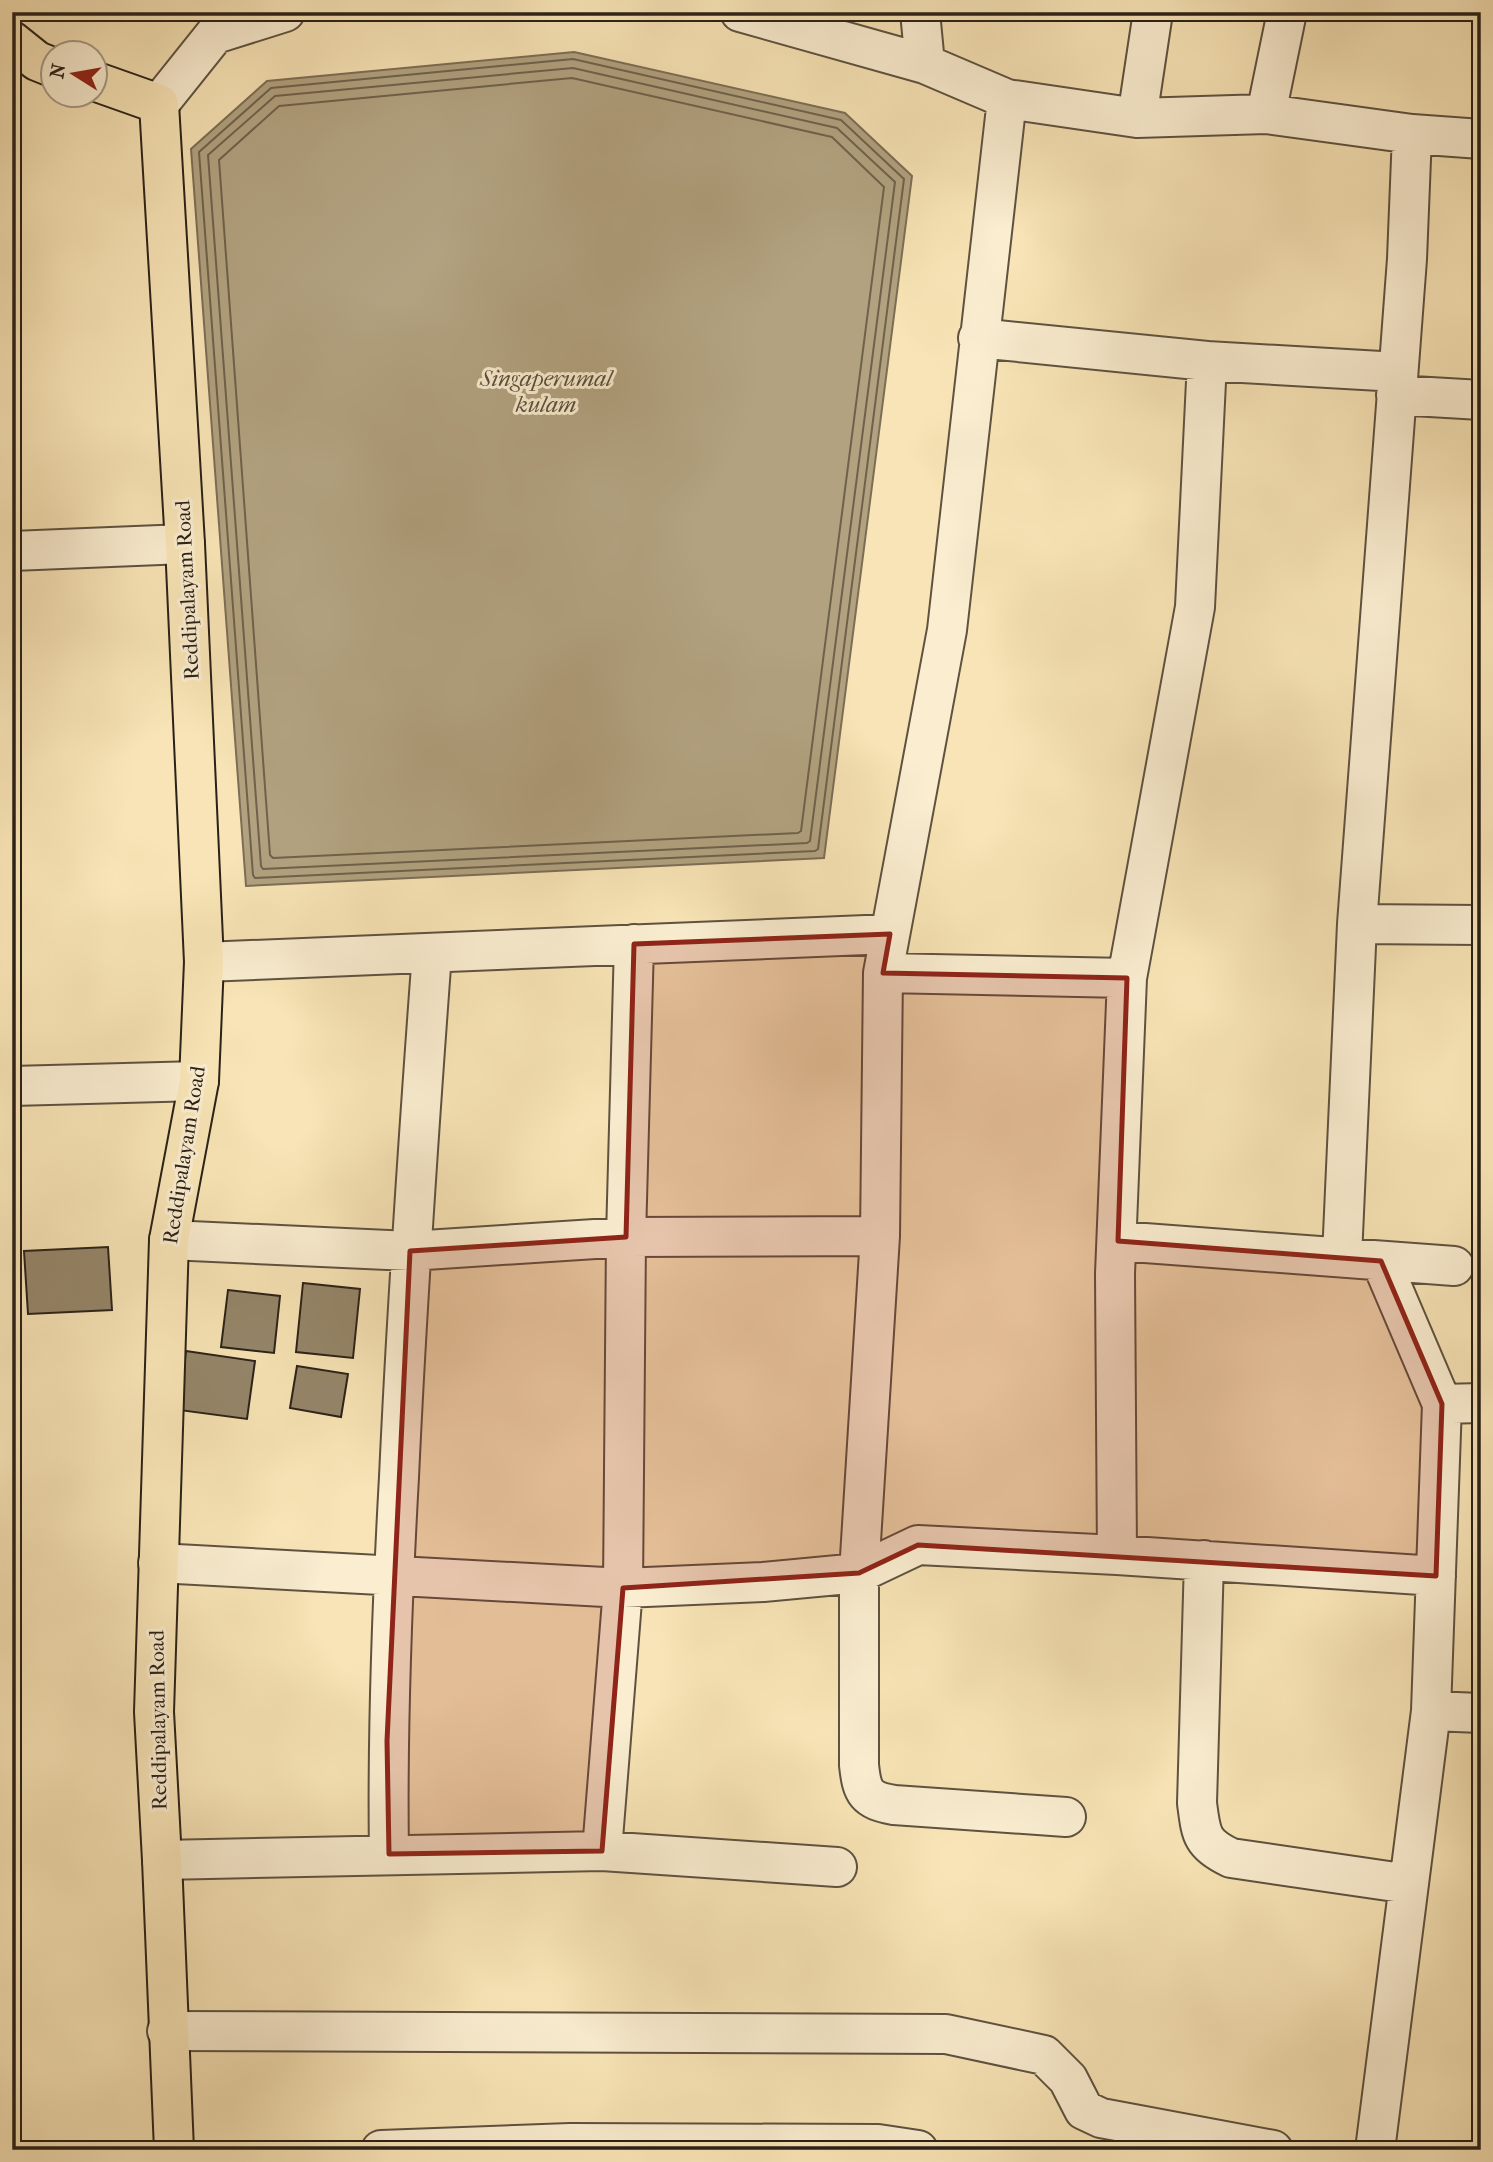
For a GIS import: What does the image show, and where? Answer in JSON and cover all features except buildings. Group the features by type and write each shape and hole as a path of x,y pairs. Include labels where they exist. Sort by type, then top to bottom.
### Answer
{"main road":[{"path":"108,86 159,104"},
{"name":"Reddipalayam Road","path":"159,104 185,544 204,962 199,1081 169,1240 154,1712 174,2150"}],"street":[{"path":"159,104 215,23 285,12"},
{"path":"740,12 925,64 1007,99 1137,118 1266,114 1412,134 1481,139"},
{"path":"919,12 925,64"},
{"path":"1137,118 1153,12"},
{"path":"1266,114 1287,12"},
{"path":"1007,99 947,630 883,973 880,1236 859,1573 859,1765 866,1793 876,1802 1066,1817"},
{"path":"1342,1257 1357,924 1407,259 1412,134"},
{"path":"978,338 1207,361 1397,384 1481,400"},
{"path":"1117,1555 1115,1274 1126,978 1195,607 1207,361"},
{"path":"12,551 185,544"},
{"path":"1357,924 1481,925"},
{"path":"204,962 890,934"},
{"path":"602,1851 623,1588 626,1237 634,944"},
{"path":"389,1854 387,1741 394,1577 410,1251 432,953"},
{"path":"883,973 1126,978"},
{"path":"12,1086 199,1081"},
{"path":"169,1240 410,1251 626,1237 880,1236"},
{"path":"1118,1241 1454,1266"},
{"path":"1375,2150 1431,1711 1442,1404 1381,1261"},
{"path":"1442,1404 1481,1402"},
{"path":"158,1563 623,1588 763,1583 859,1573 918,1545 1204,1560 1436,1576"},
{"path":"1204,1560 1197,1803 1200,1830 1212,1849 1231,1858 1409,1884"},
{"path":"1431,1711 1481,1713"},
{"path":"162,1860 602,1851 837,1867"},
{"path":"167,2031 946,2034 1044,2054 1068,2079 1084,2110 1157,2140 1273,2150"},
{"path":"381,2150 596,2143 878,2144 918,2150"}],"highlighted area":[{"path":"890,934 883,973 1127,978 1118,1241 1381,1261 1442,1404 1436,1576 918,1545 859,1573 623,1588 602,1851 389,1854 387,1741 410,1251 626,1237 634,944"}],"water":[{"name":"Singaperumal kulam","path":"574,52 845,113 912,176 824,858 246,886 191,149 267,81"}]}
